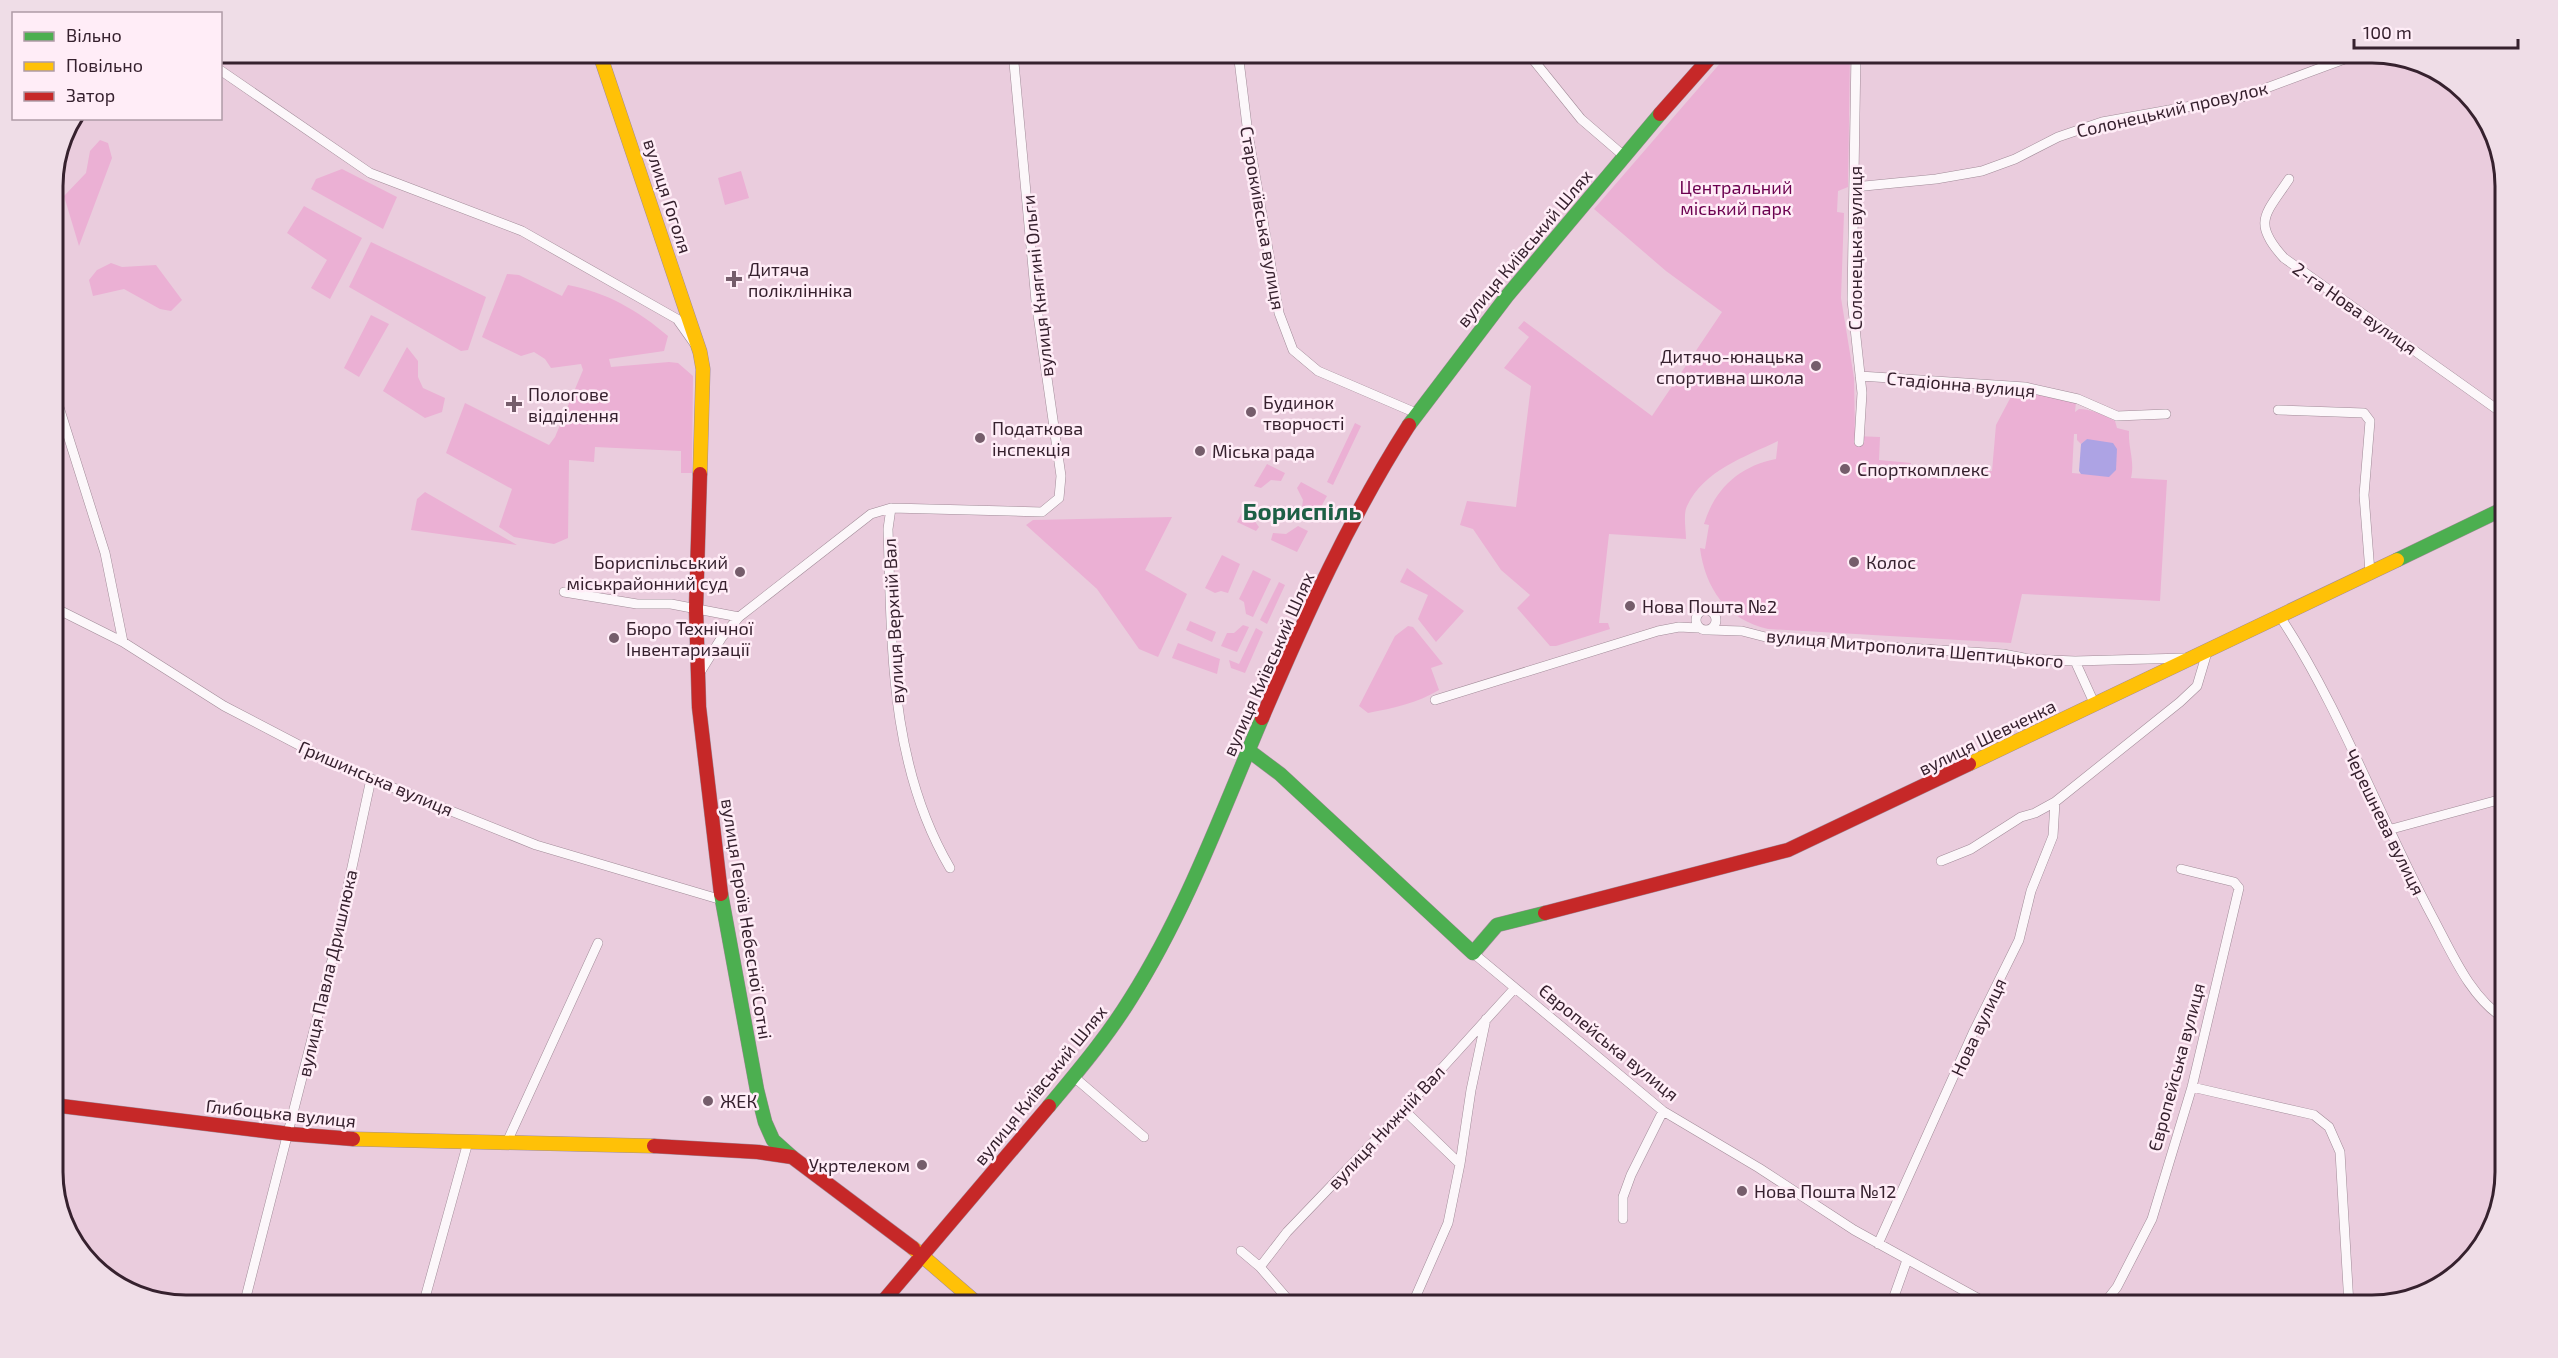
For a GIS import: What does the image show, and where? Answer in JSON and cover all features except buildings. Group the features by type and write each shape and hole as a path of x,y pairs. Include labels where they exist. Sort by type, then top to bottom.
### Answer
{"main road":[{"name":"вулиця Гоголя","path":"602,63 622,115 700,352"},
{"name":"вулиця Київський Шлях","path":"889,1295 1093,1054 1132,997 1163,942 1292,648 1354,518 1376,476 1416,413 1472,338 1624,156 1705,63"},
{"name":"вулиця Героїв Небесної Сотні","path":"700,352 703,369 696,608 699,707 722,900 763,1114 772,1140 792,1157"},
{"name":"вулиця Шевченка","path":"1473,953 1497,925 1788,850 2495,513"},
{"name":"Європейська вулиця","path":"1248,750 1280,774 1473,953"},
{"name":"Глибоцька вулиця","path":"63,1106 290,1134 373,1140 614,1143 758,1152 792,1157 923,1255 968,1295"}],"street":[{"name":"вулиця Княгині Ольги","path":"891,508 1042,512 1059,498 1061,476 1036,301 1015,63"},
{"name":"Старокиївська вулиця","path":"1239,63 1248,134 1279,313 1293,350 1318,372 1416,413"},
{"path":"1536,63 1581,119 1624,156"},
{"name":"Солонецька вулиця","path":"1856,63 1852,300 1862,393 1860,442"},
{"name":"Солонецький провулок","path":"1854,187 1936,179 1983,171 2015,159 2058,137 2102,122 2242,97 2334,63"},
{"path":"222,71 370,173 522,231 640,297 677,319 700,352"},
{"name":"2-га Нова вулиця","path":"2289,179 2265,215 2264,229 2270,243 2284,258 2495,405"},
{"name":"Стадіонна вулиця","path":"1860,376 2025,387 2078,399 2117,416 2166,414"},
{"path":"2277,410 2364,413 2368,416 2370,421 2364,495 2370,572"},
{"path":"63,420 105,553 123,642"},
{"path":"699,674 722,637 739,617 871,514 891,508"},
{"name":"вулиця Верхній Вал","path":"891,508 888,529 897,711 925,816 933,838 950,868"},
{"path":"564,592 637,604 671,604 739,617"},
{"path":"1435,700 1658,631 1697,623 1704,610 1742,631"},
{"name":"Гришинська вулиця","path":"63,612 123,642 224,706 339,766 537,845 722,900"},
{"path":"1709,630 1715,624 1714,614"},
{"name":"Черешнева вулиця","path":"2279,615 2306,656 2388,830 2459,967 2475,989 2495,1009"},
{"name":"вулиця Митрополита Шептицького","path":"1697,623 1709,630 1742,631 1777,640 2002,654 2075,662 2095,705"},
{"path":"1941,861 1971,849 2021,817 2035,813 2055,802 2197,686 2208,649"},
{"path":"2075,662 2190,657"},
{"name":"вулиця Павла Дришлюка","path":"247,1295 290,1134 332,960 371,779"},
{"path":"2388,830 2495,800"},
{"name":"Нова вулиця","path":"1878,1245 1973,1033 2019,940 2031,891 2053,836 2055,802"},
{"name":"Європейська вулиця","path":"2111,1295 2152,1219 2192,1087 2239,888 2234,882 2181,870"},
{"path":"507,1142 598,943"},
{"name":"Європейська вулиця","path":"1473,953 1663,1111 1759,1168 1878,1245 1972,1295"},
{"name":"вулиця Нижній Вал","path":"1260,1267 1287,1232 1404,1110 1514,988"},
{"path":"1416,1295 1448,1223 1473,1080 1487,1018"},
{"path":"1074,1077 1144,1137"},
{"path":"2192,1087 2314,1115 2329,1127 2340,1152 2348,1295"},
{"path":"1404,1110 1460,1164"},
{"path":"1623,1219 1623,1197 1627,1186 1663,1111"},
{"path":"426,1295 468,1142"},
{"path":"1241,1251 1260,1267 1284,1295"},
{"path":"1895,1295 1907,1260"}],"green space":[{"name":"Центральний міський парк","path":"1720,63 1850,63 1848,187 1838,191 1837,212 1844,213 1841,298 1854,378 1855,436 1880,437 1879,460 1911,463 1911,467 1992,471 1996,425 2015,389 2076,402 2075,412 2079,409 2088,410 2115,421 2117,428 2129,431 2131,478 2167,480 2160,601 2022,594 2011,643 1768,629 1754,625 1730,610 1720,600 1707,576 1700,548 1705,549 1709,525 1704,524 1722,489 1740,473 1763,462 1776,459 1778,441 1726,466 1704,483 1694,494 1686,509 1686,539 1609,534 1599,623 1608,623 1610,629 1550,646 1517,608 1530,595 1501,570 1473,529 1460,525 1467,501 1516,507 1531,386 1504,368 1529,337 1518,328 1524,321 1652,416 1722,312 1666,271 1594,209","holes":["2074,434 2077,434 2077,440 2081,444 2087,439 2109,476 2072,473"]},
{"path":"100,140 108,143 112,158 79,246 64,196 86,173 90,151"},
{"path":"342,169 397,197 383,229 311,189 316,179"},
{"path":"741,171 749,198 725,205 718,178"},
{"path":"304,206 362,238 330,299 311,288 327,260 287,233"},
{"path":"371,242 486,297 468,350 461,351 349,287"},
{"path":"111,263 122,267 156,265 182,300 171,311 160,309 124,289 93,296 89,280 97,270"},
{"path":"507,274 519,275 562,296 568,285 596,292 634,311 668,336 664,351 609,359 611,367 669,362 678,363 693,376 692,473 681,473 681,451 595,447 594,462 569,460 568,538 554,544 514,537 499,527 512,489 446,453 465,403 549,445 555,437 583,370 581,364 551,368 545,359 534,352 521,356 482,337"},
{"path":"371,315 389,324 359,377 344,368"},
{"path":"407,347 418,361 418,377 423,388 445,398 442,412 425,418 383,391"},
{"path":"1355,423 1361,426 1333,485 1327,482"},
{"path":"1267,464 1285,473 1281,481 1271,480 1261,488 1254,486"},
{"path":"1301,482 1327,496 1316,516 1302,507 1303,500 1297,488"},
{"path":"425,492 517,545 411,530 417,499"},
{"path":"1247,502 1251,504 1251,516 1259,527 1256,531 1237,522"},
{"path":"1172,517 1145,570 1187,594 1158,657 1139,649 1097,589 1026,525 1033,520"},
{"path":"1298,526 1308,531 1297,552 1271,540 1273,533 1286,534"},
{"path":"1222,555 1240,564 1228,593 1221,591 1215,593 1205,588"},
{"path":"1407,568 1464,611 1436,642 1418,619 1428,595 1400,582"},
{"path":"1253,570 1271,579 1253,617 1246,614 1244,602 1239,599"},
{"path":"1279,582 1285,585 1267,624 1260,620"},
{"path":"1190,621 1216,632 1212,642 1186,630"},
{"path":"1243,625 1249,627 1237,652 1221,646 1227,633 1234,633"},
{"path":"1408,626 1413,627 1443,664 1431,668 1439,690 1405,704 1368,713 1359,706 1395,636"},
{"path":"1256,628 1263,632 1245,673 1231,668 1229,660 1239,664"},
{"path":"1178,643 1220,659 1217,674 1172,658"}],"shaded area":[{"path":"2087,439 2113,443 2117,449 2116,470 2109,477 2081,474 2079,471 2081,444"}],"traffic: fast":[{"path":"1409,425 1507,296 1660,114"},
{"path":"2397,560 2495,513"},
{"path":"1049,1106 1092,1054 1151,965 1202,861 1262,718"},
{"path":"1248,750 1280,774 1473,953 1497,925 1545,913"},
{"path":"721,894 765,1122 773,1140 792,1157"}],"traffic: slow":[{"path":"603,63 700,352 703,369 700,474"},
{"path":"1969,764 2397,560"},
{"path":"353,1139 654,1146"},
{"path":"913,1248 967,1295"}],"traffic: jam":[{"path":"1660,114 1705,63"},
{"path":"1262,718 1348,532 1367,495 1409,425"},
{"path":"700,474 696,608 699,707 721,894"},
{"path":"1545,913 1788,850 1969,764"},
{"path":"63,1106 290,1134 353,1139"},
{"path":"888,1295 1049,1106"},
{"path":"654,1146 758,1152 792,1157 913,1248"}],"place":[{"name":"Дитяча поліклінніка","path":"734,279"},
{"name":"Дитячо-юнацька спортивна школа","path":"1816,366"},
{"name":"Пологове відділення","path":"514,404"},
{"name":"Будинок творчості","path":"1251,412"},
{"name":"Податкова інспекція","path":"980,438"},
{"name":"Міська рада","path":"1200,451"},
{"name":"Спорткомплекс","path":"1845,469"},
{"name":"Колос","path":"1854,562"},
{"name":"Бориспільський міськрайонний суд","path":"740,572"},
{"name":"Нова Пошта №2","path":"1630,606"},
{"name":"Бюро Технічної Інвентаризації","path":"614,638"},
{"name":"ЖЕК","path":"708,1101"},
{"name":"Укртелеком","path":"922,1165"},
{"name":"Нова Пошта №12","path":"1742,1191"}],"district":[{"name":"Бориспіль","path":"1302,510"}]}
